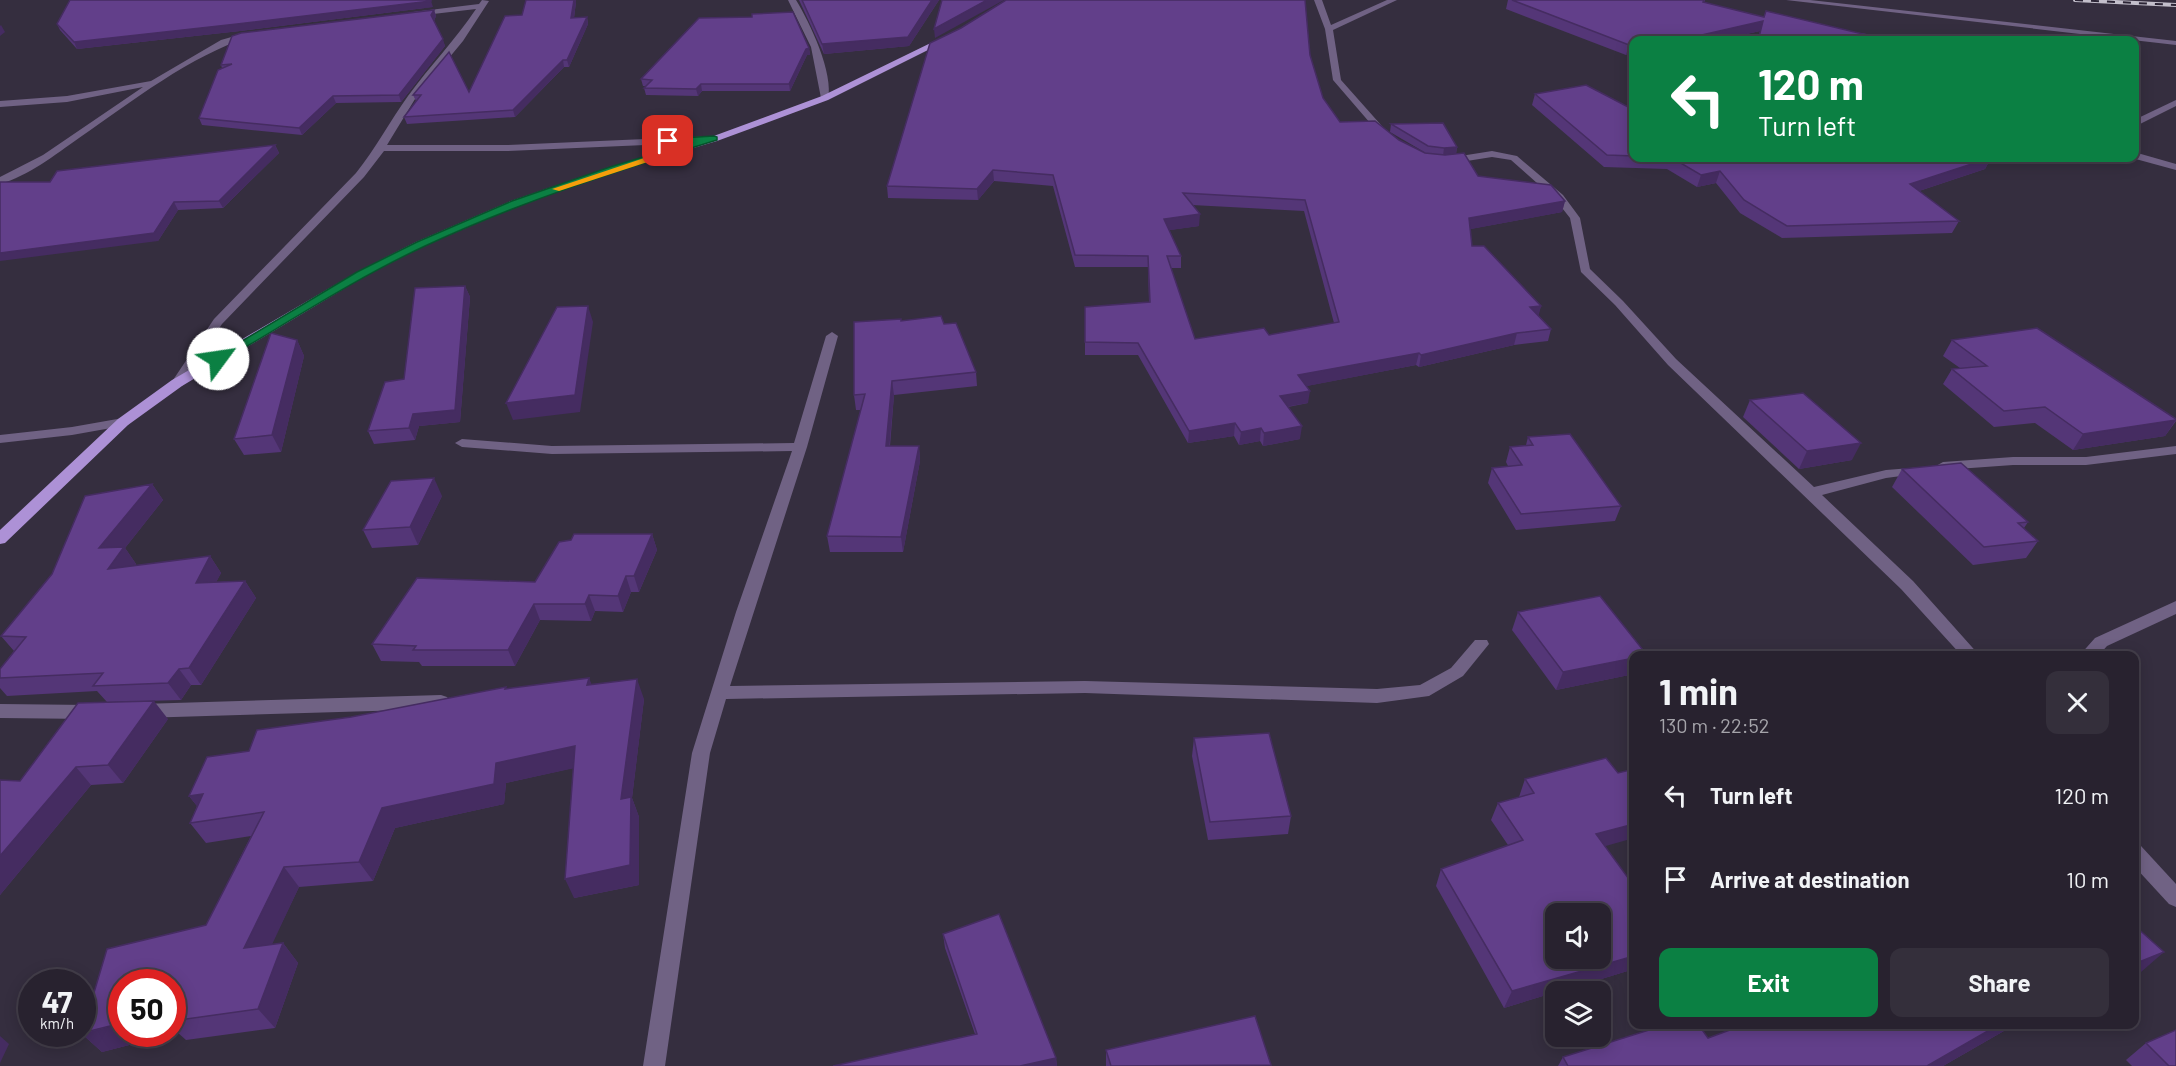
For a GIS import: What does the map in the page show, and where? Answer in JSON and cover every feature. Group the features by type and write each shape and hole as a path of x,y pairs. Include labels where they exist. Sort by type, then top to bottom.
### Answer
{"main road":[{"path":"0,539 123,422 177,383 361,274 420,244 515,203 613,169 714,139 825,98 958,33"}],"street":[{"path":"792,0 804,20 820,60 825,98"},
{"path":"1318,0 1329,29 1336,80 1383,134 1392,141"},
{"path":"1329,29 1393,0"},
{"path":"1790,0 2113,36"},
{"path":"411,14 483,3"},
{"path":"177,383 218,322 360,175 381,148 411,98 460,39 483,3"},
{"path":"0,181 46,157 157,81 224,42 241,35 262,32"},
{"path":"2139,39 2176,43"},
{"path":"0,104 67,99 157,81"},
{"path":"2139,122 2176,103"},
{"path":"381,148 508,148 714,139"},
{"path":"1434,160 1458,160 1492,154 1514,158 1559,197 1575,218 1585,270 1619,303 1672,362 1907,585 1967,651"},
{"path":"2139,156 2176,167"},
{"path":"654,1066 701,753 800,447 832,336"},
{"path":"0,439 72,431 123,422"},
{"path":"462,443 552,450 800,447"},
{"path":"1810,493 1886,474 1966,463 2086,461 2176,450"},
{"path":"2091,651 2101,642 2176,607"},
{"path":"719,693 1085,687 1377,696 1423,691 1457,672 1481,644"},
{"path":"0,711 115,712 454,702"},
{"path":"2139,857 2176,898"}],"building":[{"path":"70,0 431,1 74,42 57,24"},
{"path":"526,0 574,0 571,18 587,17 567,60 563,60 513,110 404,117 421,95 413,95 449,52 469,92 505,16 522,15"},
{"path":"802,0 932,0 908,37 822,44"},
{"path":"942,0 987,0 934,29"},
{"path":"1006,0 1305,0 1310,55 1323,98 1340,122 1375,121 1399,140 1425,153 1445,155 1464,153 1478,176 1551,185 1565,201 1469,218 1472,246 1484,246 1541,306 1530,307 1551,329 1517,333 1421,355 1419,353 1298,375 1310,391 1280,396 1302,426 1264,433 1261,428 1241,432 1235,423 1189,431 1138,343 1085,342 1085,307 1150,302 1148,256 1075,255 1053,175 993,170 977,189 887,186 930,43 961,28","holes":["1183,193 1305,200 1339,322 1269,335 1264,328 1195,339 1167,256 1181,256 1164,219 1200,214"]},
{"path":"1512,0 1704,0 1703,2 1764,17 1766,11 1874,36 1759,36 1763,21 1697,36 1629,36 1629,45"},
{"path":"434,10 431,15 443,39 399,95 333,96 299,128 199,118 218,70 232,64 221,65 232,36 241,33"},
{"path":"793,12 809,48 806,49 789,84 701,84 696,89 644,88 652,80 641,79 699,18 752,17 752,14"},
{"path":"1586,85 1629,107 1629,156 1607,155 1535,94"},
{"path":"1443,123 1457,147 1428,146 1391,124"},
{"path":"275,145 219,201 174,202 154,233 0,253 0,182 50,182 57,171"},
{"path":"1679,162 1978,162 1910,184 1959,221 1787,226 1744,200 1720,171 1701,175"},
{"path":"465,286 455,410 413,414 409,428 368,431 385,382 404,379 415,288"},
{"path":"588,306 575,395 506,403 557,307"},
{"path":"941,316 944,324 956,323 976,372 892,381 886,446 919,446 901,537 827,536 865,394 854,395 854,322 901,319 901,321"},
{"path":"2037,328 2176,420 2083,434 2045,407 2004,411 1952,369 1987,366 1952,340"},
{"path":"271,333 297,340 272,435 234,439"},
{"path":"1803,393 1861,443 1807,451 1750,400"},
{"path":"1570,434 1621,506 1521,514 1492,468 1522,465 1510,447 1533,445 1528,437"},
{"path":"1961,463 2028,522 2018,523 2038,541 1984,547 1902,469"},
{"path":"434,478 410,527 363,530 391,481"},
{"path":"152,484 99,548 124,547 108,569 210,556 196,583 245,581 189,668 179,669 168,683 93,686 103,673 0,678 0,669 26,637 1,636 52,574 85,496"},
{"path":"574,534 652,534 634,576 626,576 618,596 589,595 585,604 534,604 508,650 413,650 416,646 372,644 417,578 535,582 559,542 571,540"},
{"path":"1600,596 1644,651 1629,651 1629,659 1563,672 1518,612"},
{"path":"589,678 587,685 637,679 621,799 631,797 630,865 565,879 575,746 496,763 494,784 382,808 359,862 284,867 244,948 283,943 258,1009 186,1019 186,969 108,969 108,1026 96,1030 96,986 107,949 206,925 264,812 190,823 203,794 189,796 207,757 249,751 257,730 351,717 506,687 505,689"},
{"path":"154,701 108,765 76,767 0,856 0,780 20,781 78,703"},
{"path":"1269,733 1291,816 1210,822 1194,738"},
{"path":"1606,758 1618,773 1629,770 1629,825 1596,834 1629,879 1629,957 1611,963 1611,903 1545,903 1545,969 1589,969 1512,991 1441,869 1523,840 1498,803 1534,793 1525,779"},
{"path":"999,914 1056,1058 1020,1066 833,1066 977,1034 943,934"},
{"path":"2139,930 2164,952 2139,962"},
{"path":"1255,1016 1271,1065 1111,1066 1106,1050"},
{"path":"1652,1029 1702,1029 1708,1038 1732,1029 1991,1029 1927,1066 1568,1066 1563,1057 1595,1047 1611,1047 1611,1042"},
{"path":"2176,1030 2176,1066 2169,1066 2146,1043"}],"railway":[{"path":"2075,0 2176,5"}],"slow traffic":[{"path":"556,189 668,152"}],"route":[{"path":"218,359 361,274 420,244 515,203 613,169 714,139 668,141"}]}
